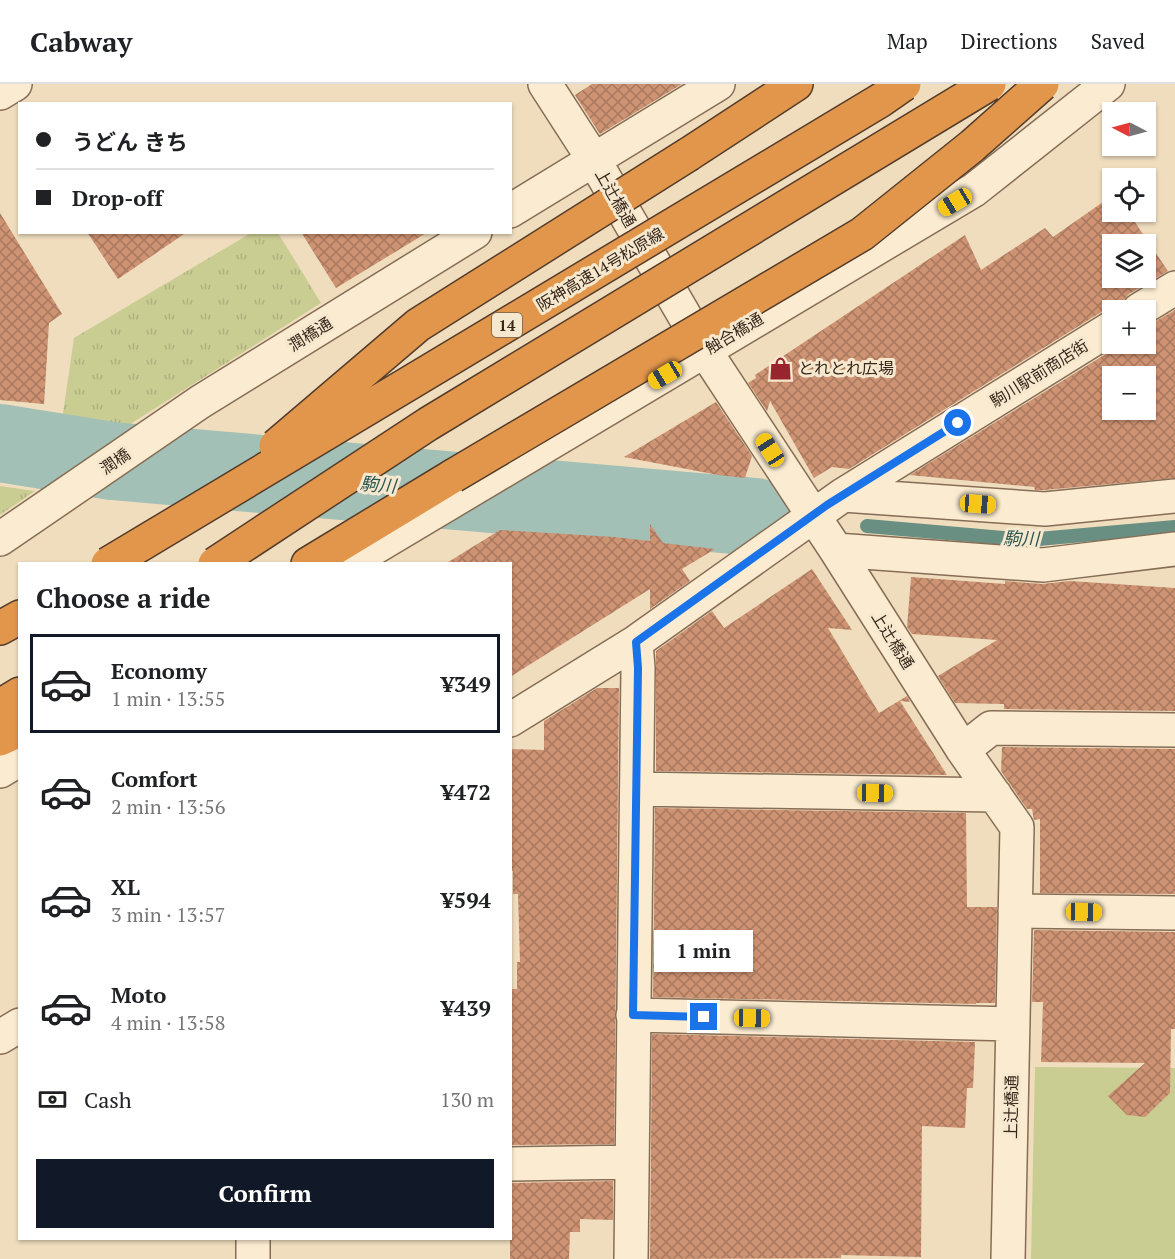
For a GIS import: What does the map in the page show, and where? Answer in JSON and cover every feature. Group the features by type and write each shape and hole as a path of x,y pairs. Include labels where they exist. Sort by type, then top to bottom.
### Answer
{"highway":[{"path":"204,508 418,325 796,84"},
{"name":"阪神高速14号松原線","path":"111,562 850,119 904,84"},
{"path":"219,562 428,424 989,84"},
{"path":"311,562 862,234 972,146 1042,84"},
{"path":"0,628 18,618"},
{"path":"0,706 18,695"},
{"path":"0,739 18,731"}],"street":[{"path":"0,93 15,84"},
{"name":"上辻橋通","path":"545,84 594,160 705,351 836,550 963,750 1017,827 1008,1259"},
{"path":"512,210 718,84"},
{"name":"触合橋通","path":"350,562 974,190 1108,84"},
{"name":"潤橋通","path":"147,439 200,402 472,234"},
{"path":"1155,300 1175,288"},
{"name":"駒川駅前商店街","path":"512,719 636,642 843,495 1102,334"},
{"name":"潤橋","path":"0,539 147,439"},
{"path":"843,495 1045,509 1175,496"},
{"path":"836,550 1043,565 1175,549"},
{"path":"631,1259 638,668 636,642"},
{"path":"963,750 991,728 1175,730"},
{"path":"0,771 18,760"},
{"path":"637,789 994,795"},
{"path":"1015,911 1175,913"},
{"path":"633,1015 1013,1024"},
{"path":"0,1037 18,1026"},
{"path":"512,1164 632,1162"},
{"path":"253,1240 253,1259"}],"green space":[{"path":"249,234 279,234 321,303 124,428 62,420 74,338"},
{"path":"0,486 35,491 0,515"},
{"path":"1035,1067 1175,1068 1175,1259 1031,1259"}],"building":[{"path":"592,84 682,84 600,134 575,95"},
{"path":"1102,203 1102,222 1135,222 1143,234 1102,234 1102,288 1139,288 1124,300 1102,300 1102,312 849,469 832,467 814,478 770,401 767,411 748,383 756,378 755,375 965,235 981,270 1045,228 1053,237"},
{"path":"0,213 62,314 49,323 44,404 0,400"},
{"path":"88,234 184,234 118,279"},
{"path":"302,234 425,234 336,288"},
{"path":"1156,253 1168,271 1156,278"},
{"path":"1175,310 1175,478 1035,490 1034,487 910,475 1106,354 1156,354 1156,321"},
{"path":"716,402 752,456 745,478 624,457"},
{"path":"650,524 663,543 715,549 682,569 690,581 650,609 650,589 512,676 512,562 448,562 500,530 650,541"},
{"path":"812,569 852,630 828,628 879,713 907,696 910,702 900,701 947,775 656,771 656,651 712,611 724,628"},
{"path":"911,577 1005,584 1005,581 1042,584 1070,581 1175,588 1175,711 1004,709 1004,704 955,703 938,676 997,640 912,634 907,627"},
{"path":"597,688 619,688 614,1144 512,1145 512,989 517,989 517,962 520,962 518,894 513,894 512,871 512,749 544,750 544,721"},
{"path":"1002,747 1175,749 1175,894 1040,893 1040,819 1034,820 1032,809 1027,809 1001,771"},
{"path":"655,808 966,813 967,907 997,907 995,1003 653,997"},
{"path":"1034,930 1175,932 1175,1029 1171,1029 1170,1093 1145,1117 1127,1115 1108,1096 1145,1063 1041,1062 1043,1002 1032,1002"},
{"path":"652,1034 975,1042 973,1088 967,1088 965,1128 922,1126 921,1257 841,1255 841,1258 650,1259"},
{"path":"613,1181 613,1220 580,1219 580,1232 570,1232 569,1259 510,1259 512,1183"}],"waterway":[{"name":"駒川","path":"0,443 112,461 756,517"},
{"name":"駒川","path":"867,526 1027,540 1175,527"}],"place":[{"name":"とれとれ広場","path":"780,368"}],"route":[{"path":"704,1017 633,1015 638,668 636,642 827,505 958,423"}]}
